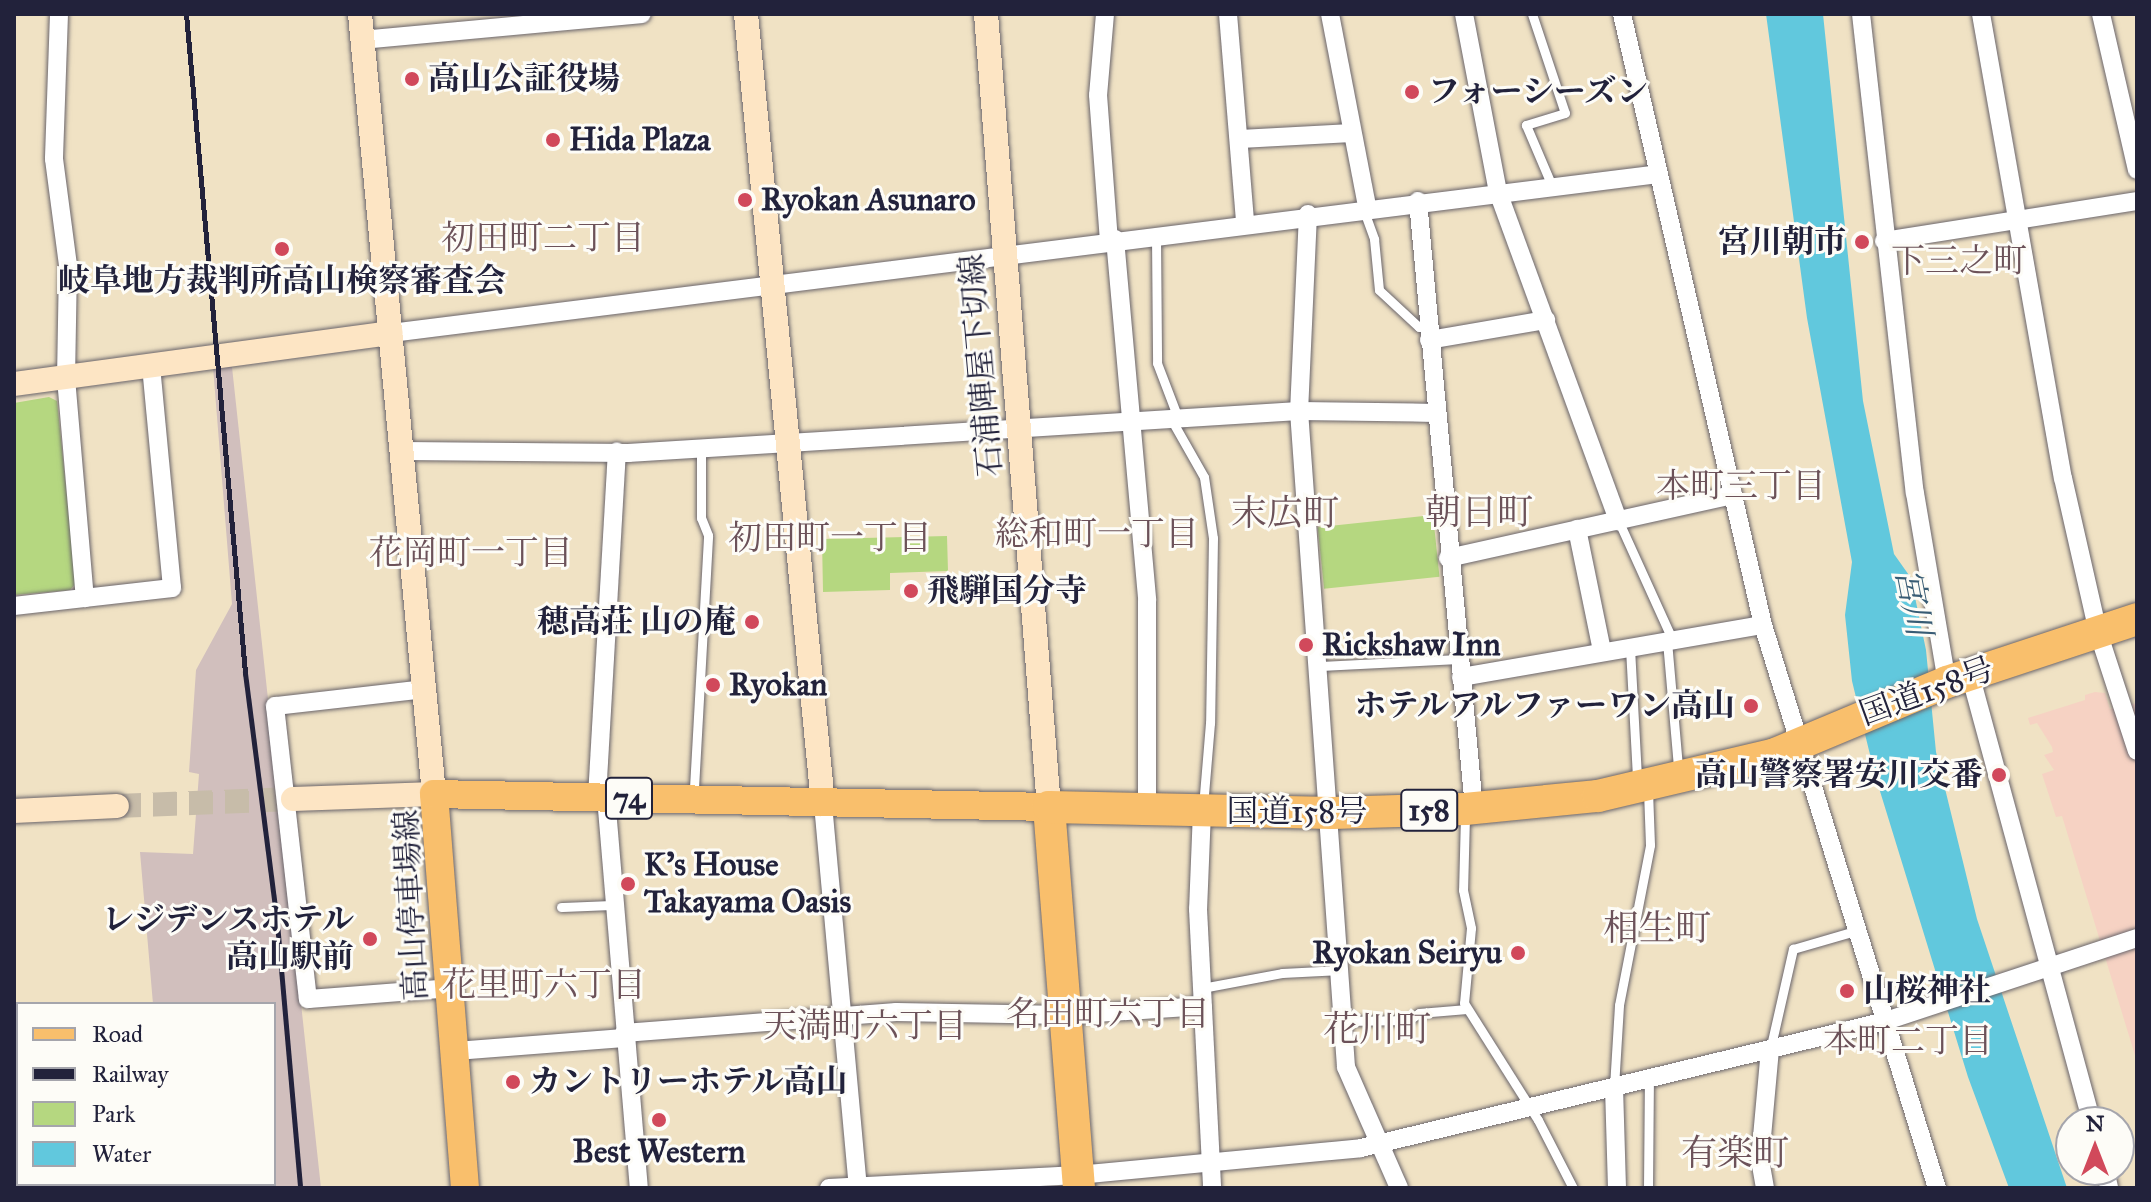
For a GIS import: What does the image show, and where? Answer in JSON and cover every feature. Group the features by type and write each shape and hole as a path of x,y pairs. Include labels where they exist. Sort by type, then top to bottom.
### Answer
{"highway":[{"name":"国道158号","path":"1049,807 1332,813 1470,809 1642,781 1775,754 1951,681 2137,619"},
{"path":"1049,807 1078,1181"}],"main road":[{"name":"高山停車場線","path":"465,1188 434,794 1049,807"}],"street":[{"path":"59,14 54,159 68,265 66,378 85,598"},
{"path":"293,799 434,794 360,14"},
{"path":"362,40 642,14"},
{"path":"746,14 790,441 858,1187"},
{"name":"石浦陣屋下切線","path":"986,14 1049,807"},
{"path":"1105,14 1098,95 1147,601 1147,809"},
{"path":"1228,14 1245,223"},
{"path":"1330,14 1365,208"},
{"path":"1464,14 1498,192 1619,522"},
{"path":"1622,14 1763,625 1801,741 1855,931 1937,1188"},
{"path":"1861,14 1884,241 1915,493 1951,681 2052,966 2088,1106"},
{"path":"1981,14 2017,223 2098,632 2137,751"},
{"path":"2101,14 2137,170"},
{"path":"1240,139 1352,133"},
{"path":"14,384 774,281 1658,174"},
{"path":"1418,201 1470,809"},
{"path":"1884,241 2017,223 2137,201"},
{"path":"1308,214 1299,411 1332,813 1346,1067 1399,1188"},
{"path":"1428,334 1546,320"},
{"path":"14,606 172,588 151,365"},
{"path":"403,451 617,452 1299,411 1435,413"},
{"path":"617,452 601,797 639,1188"},
{"path":"1448,558 1733,495"},
{"path":"1577,529 1602,651"},
{"path":"1460,668 1630,648 1763,625"},
{"path":"425,689 275,706 308,999 450,988"},
{"path":"14,811 117,806"},
{"path":"1202,811 1198,909 1212,1188"},
{"path":"829,1188 1078,1181 1379,1143 1886,1021 2137,938"},
{"path":"455,1051 841,1016 1065,1015 1202,997"},
{"path":"1760,1187 1770,1050"},
{"path":"1614,1087 1617,1188"}],"lane":[{"path":"1532,14 1565,113 1526,125 1552,186"},
{"path":"1365,208 1374,239 1379,290 1428,334"},
{"path":"1156,233 1157,363 1174,419 1204,477 1213,538 1210,723 1202,811"},
{"path":"694,788 708,535 701,518 701,447"},
{"path":"1619,522 1670,641 1678,766"},
{"path":"1614,1087 1619,1005 1650,845 1630,648"},
{"path":"1320,666 1460,668"},
{"path":"1470,809 1463,890 1471,928 1467,1009 1529,1107 1573,1188"},
{"path":"561,907 613,905"},
{"path":"1770,1050 1793,949 1855,931"},
{"path":"1202,997 1282,973 1341,970"},
{"path":"1344,1021 1409,1020 1419,1013 1467,1009"},
{"path":"1648,1188 1649,1078"}],"shaded area":[{"path":"213,367 232,367 321,1188 169,1188 276,1186 276,1002 153,1002 140,852 193,854 199,774 189,772 196,670 232,604"},
{"path":"2105,693 2110,709 2137,703 2137,1062 2062,816 2056,817 2042,774 2054,770 2044,755 2053,752 2052,747 2037,723 2030,725 2028,718 2085,700 2085,695"}],"green space":[{"path":"49,397 57,401 76,583 70,590 14,595 14,403"},
{"path":"1433,515 1439,577 1324,589 1318,527"},
{"path":"947,536 948,571 890,573 890,590 823,592 822,539"}],"water":[{"name":"宮川","path":"1766,14 1823,14 1863,401 1894,554 1911,578 1926,650 1936,752 1977,919 2055,1152 2055,1186 2067,1188 2009,1188 1968,1077 1875,775 1852,681 1845,615 1852,562 1807,318"}],"tunnel":[{"path":"117,806 293,799"}],"railway":[{"path":"186,14 245,673 277,923 300,1188"}],"place":[{"name":"高山公証役場","path":"412,79"},
{"name":"フォーシーズン","path":"1412,92"},
{"name":"Hida Plaza","path":"553,140"},
{"name":"Ryokan Asunaro","path":"745,200"},
{"name":"宮川朝市","path":"1862,242"},
{"name":"岐阜地方裁判所高山検察審査会","path":"282,249"},
{"name":"飛騨国分寺","path":"911,591"},
{"name":"穂高荘 山の庵","path":"752,622"},
{"name":"Rickshaw Inn","path":"1306,645"},
{"name":"Ryokan","path":"713,685"},
{"name":"ホテルアルファーワン高山","path":"1751,706"},
{"name":"高山警察署安川交番","path":"1999,775"},
{"name":"K's House Takayama Oasis","path":"628,884"},
{"name":"レジデンスホテル 高山駅前","path":"370,939"},
{"name":"Ryokan Seiryu","path":"1518,953"},
{"name":"山桜神社","path":"1847,991"},
{"name":"カントリーホテル高山","path":"513,1082"},
{"name":"Best Western","path":"659,1120"}],"district":[{"name":"初田町二丁目","path":"543,238"},
{"name":"下三之町","path":"1959,261"},
{"name":"本町三丁目","path":"1741,486"},
{"name":"朝日町","path":"1479,513"},
{"name":"末広町","path":"1285,514"},
{"name":"総和町一丁目","path":"1097,534"},
{"name":"初田町一丁目","path":"830,538"},
{"name":"花岡町一丁目","path":"471,553"},
{"name":"相生町","path":"1657,929"},
{"name":"花里町六丁目","path":"544,985"},
{"name":"名田町六丁目","path":"1108,1014"},
{"name":"天満町六丁目","path":"865,1026"},
{"name":"花川町","path":"1377,1030"},
{"name":"本町二丁目","path":"1908,1041"},
{"name":"有楽町","path":"1735,1154"}]}
